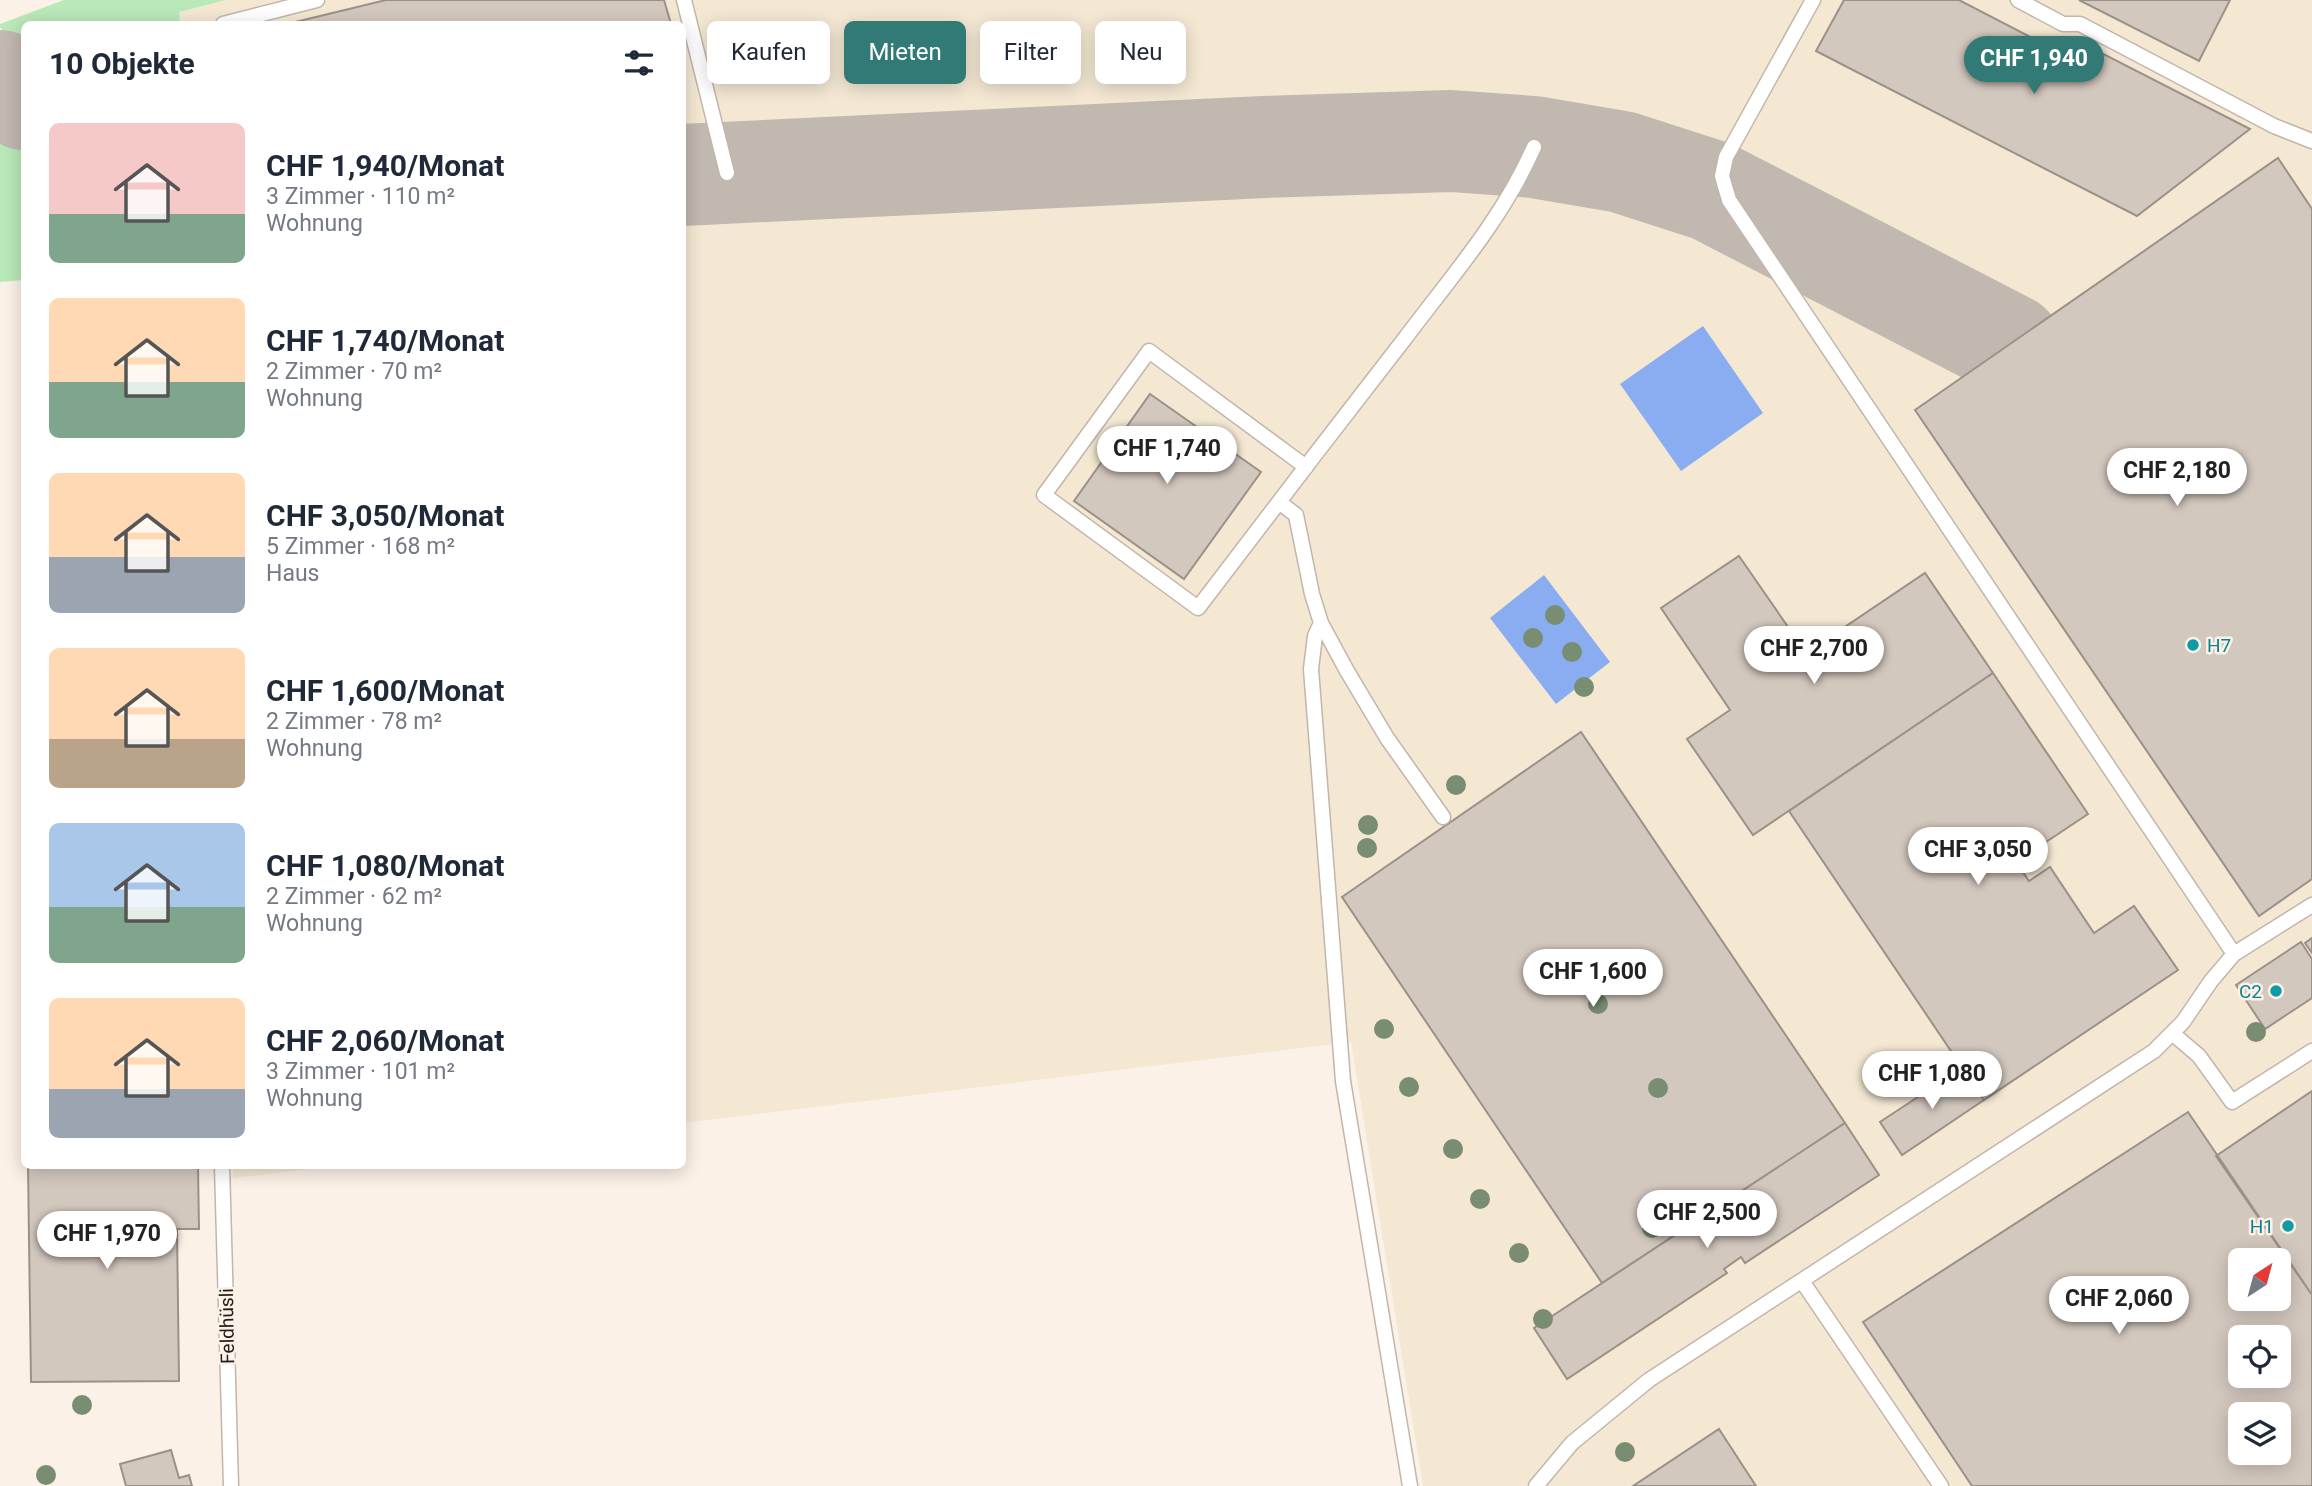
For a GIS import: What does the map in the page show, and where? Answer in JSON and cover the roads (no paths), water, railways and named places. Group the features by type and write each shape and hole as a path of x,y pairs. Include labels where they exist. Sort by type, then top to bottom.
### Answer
{"lane":[{"path":"235,21 317,0"},
{"path":"684,0 727,173"},
{"path":"1813,0 1726,157 1722,176 1729,201 2234,954"},
{"path":"2018,0 2063,24 2080,24 2274,126 2312,141"},
{"path":"1306,467 1149,351 1044,495 1198,608 1306,467 1495,219 1524,171 1534,147"},
{"path":"1279,502 1296,515 1312,594 1321,623 1387,738 1443,817"},
{"path":"1321,623 1315,636 1311,669 1343,1081 1410,1486"},
{"path":"1536,1486 1573,1443 1649,1380 2154,1051 2183,1022 2211,981 2234,954 2312,905"},
{"path":"2172,1033 2199,1056 2232,1102 2312,1051"},
{"name":"Feldhüsli","path":"222,1169 231,1486"},
{"path":"1802,1281 1941,1486"}],"water":[{"path":"1703,326 1763,413 1681,471 1620,384"},
{"path":"1544,575 1610,662 1556,704 1490,618"}],"place":[{"name":"H7","path":"2193,645"},
{"name":"C2","path":"2276,991"},
{"name":"H1","path":"2288,1226"}]}
